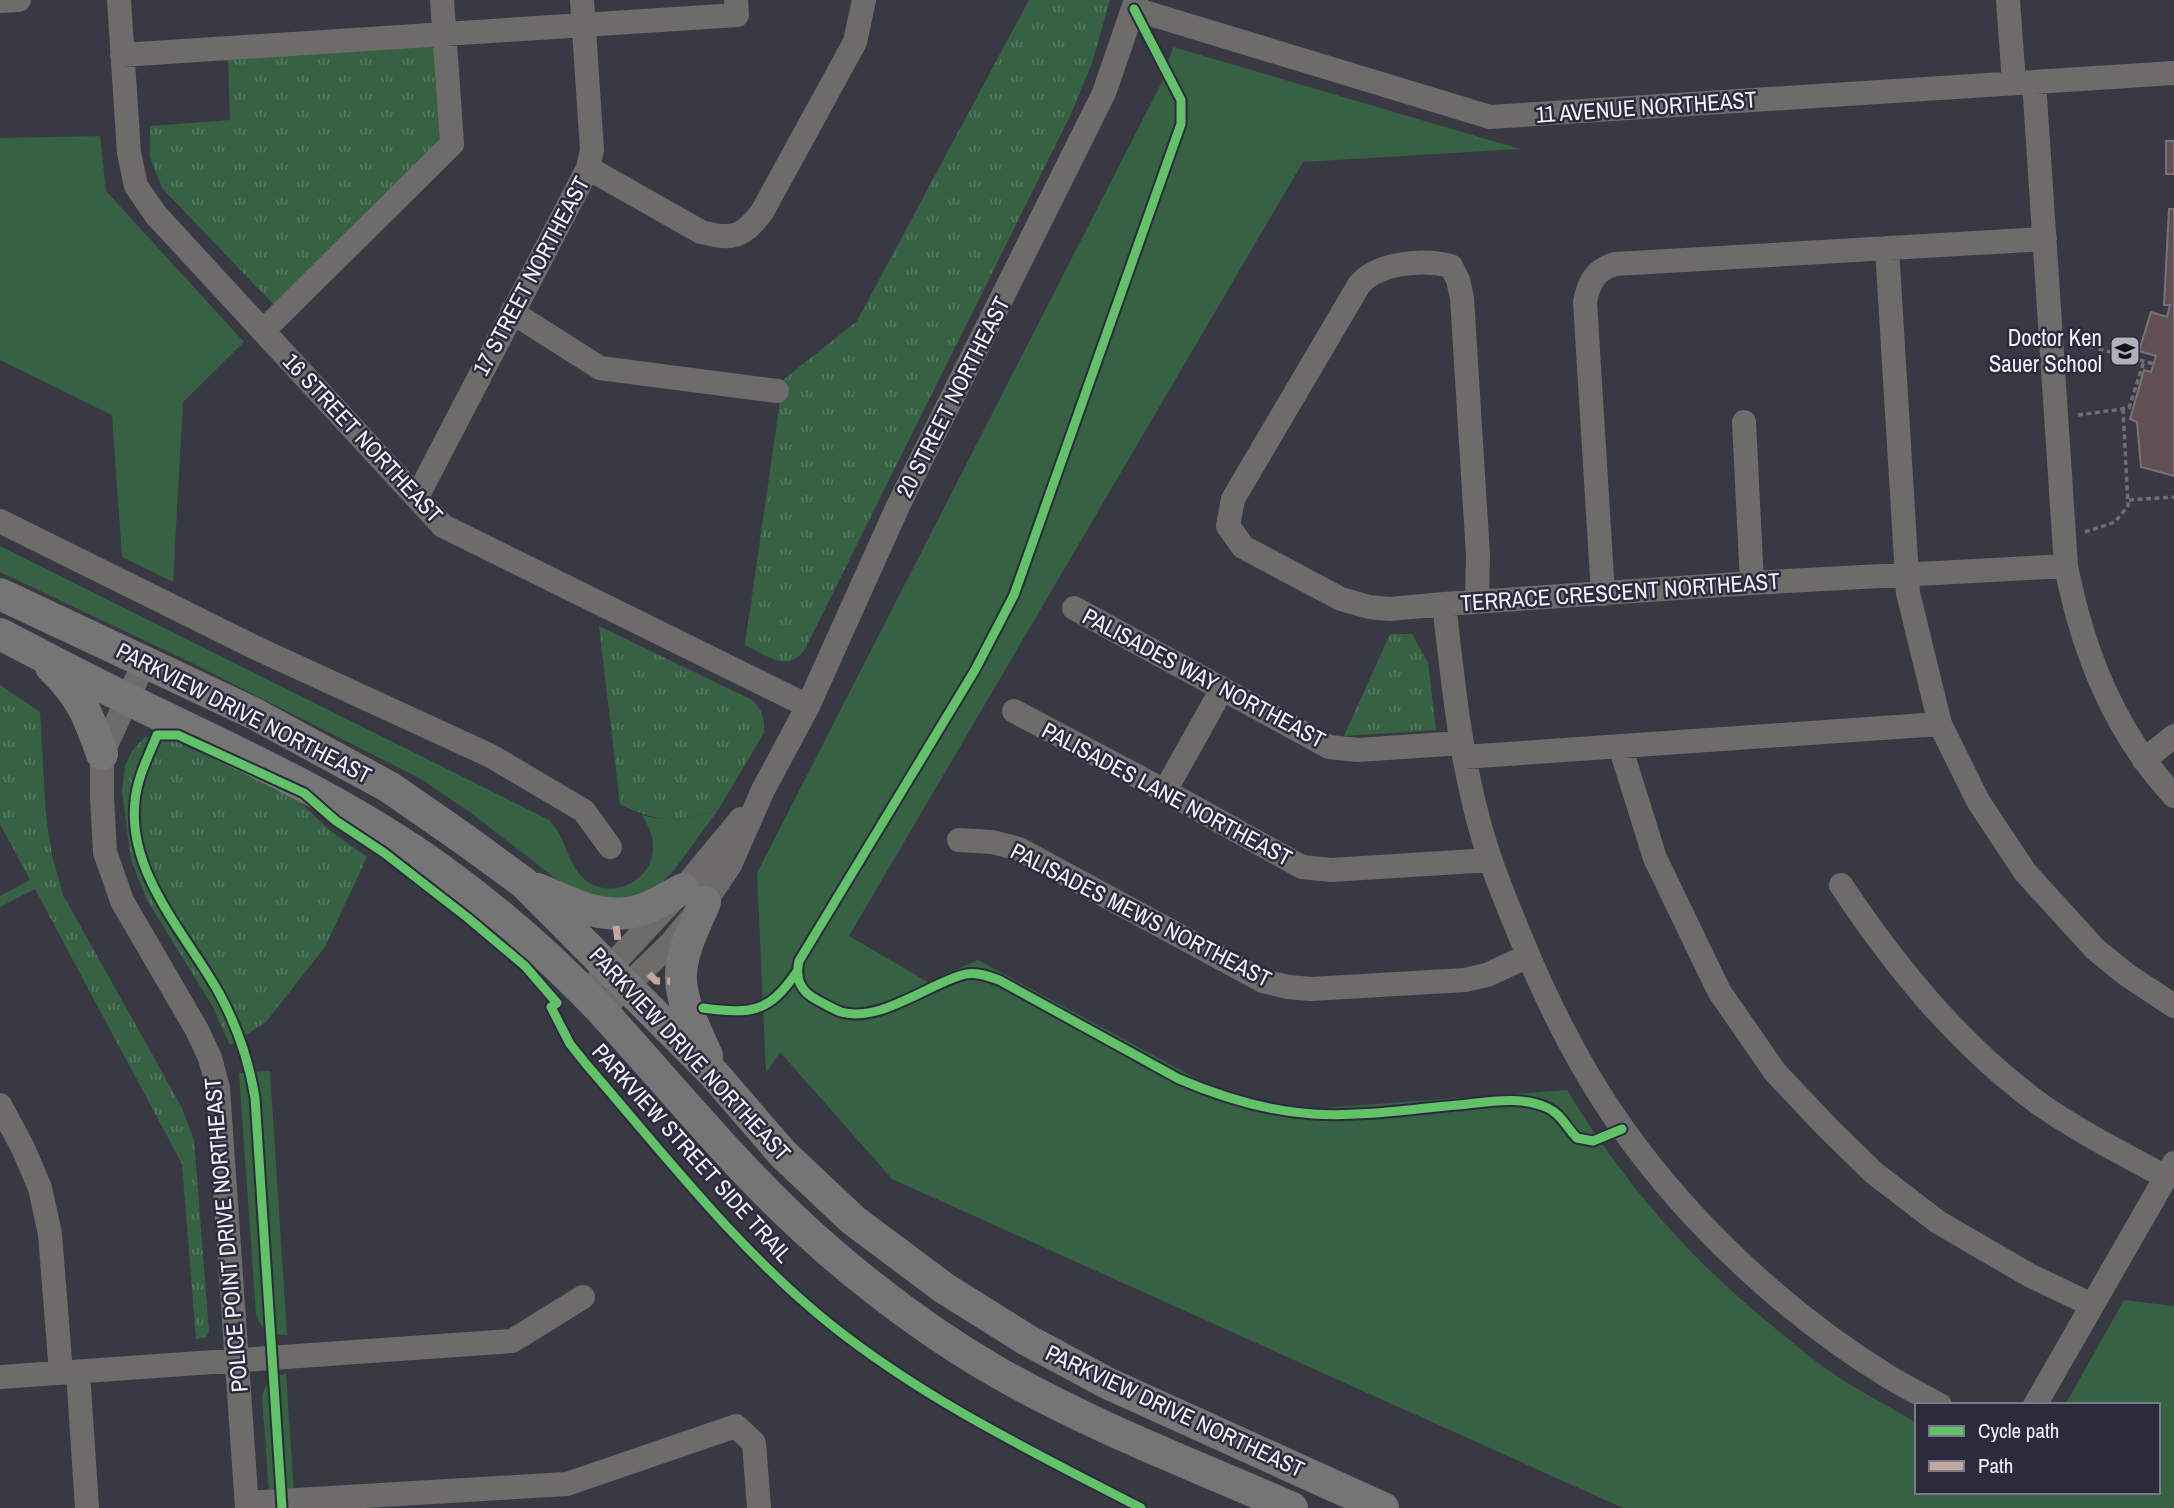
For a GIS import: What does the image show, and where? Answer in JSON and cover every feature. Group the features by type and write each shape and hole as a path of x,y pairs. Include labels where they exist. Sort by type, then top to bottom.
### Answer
{"main road":[{"name":"PARKVIEW DRIVE NORTHEAST","path":"0,594 253,713 389,787 524,883 714,1074 783,1154 853,1220 944,1288 1027,1340 1107,1383 1383,1508"},
{"name":"PARKVIEW DRIVE NORTHEAST","path":"0,634 127,699 242,753 367,820 439,869 525,935 593,1002 754,1182 830,1252 915,1318 996,1372 1094,1421 1292,1508"},
{"path":"35,652 66,682 84,705 102,754"},
{"path":"524,883 594,912 616,914 694,895 681,980 684,1001 714,1074"}],"street":[{"path":"0,1 19,0"},
{"name":"16 STREET NORTHEAST","path":"119,0 129,153 136,186 156,215 443,526 808,706"},
{"path":"263,331 452,144 442,0"},
{"name":"17 STREET NORTHEAST","path":"417,497 588,168 592,150 582,0"},
{"path":"122,55 737,15 736,0"},
{"path":"588,168 701,232 736,236 750,228 762,212 855,43 864,0"},
{"path":"2008,0 2024,83 2045,239 2066,566 2084,641 2099,681 2119,723 2144,760 2174,796"},
{"name":"11 AVENUE NORTHEAST","path":"1135,4 1490,117 2174,73"},
{"name":"20 STREET NORTHEAST","path":"593,1002 619,977 672,942 694,895 763,790 808,706 898,506 1104,93 1135,4"},
{"path":"1603,594 1585,302 1588,285 1604,268 1615,264 2045,239"},
{"path":"1887,248 1911,611 1940,724 1978,801 2025,872 2095,949 2127,975 2174,1006"},
{"path":"1444,604 1390,609 1369,607 1341,599 1242,547 1228,526 1233,499 1359,285 1365,277 1387,267 1438,263 1451,266 1458,279 1462,298 1478,555 1477,600"},
{"path":"512,312 600,368 777,391"},
{"path":"1744,422 1752,583"},
{"path":"0,522 256,648 491,756 584,811 610,847"},
{"name":"TERRACE CRESCENT NORTHEAST","path":"1936,1403 1890,1378 1843,1346 1754,1275 1658,1175 1607,1105 1558,1021 1528,956 1490,860 1474,806 1462,750 1444,604 1752,583 2066,566"},
{"name":"PALISADES WAY NORTHEAST","path":"1074,608 1329,747 1357,750 1462,750 1620,746 1940,724"},
{"name":"POLICE POINT DRIVE NORTHEAST","path":"145,661 102,754 105,852 122,901 197,1030 210,1058 218,1088 247,1505"},
{"path":"1165,791 1222,689"},
{"name":"PALISADES LANE NORTHEAST","path":"1014,711 1302,867 1331,870 1490,860"},
{"path":"2144,760 2174,736"},
{"path":"1620,746 1655,858 1719,990 1776,1072 1874,1173 1938,1222 2029,1275 2092,1305"},
{"name":"PALISADES MEWS NORTHEAST","path":"959,840 992,842 1019,849 1263,981 1288,987 1311,989 1455,981 1487,975 1528,956"},
{"path":"1841,885 1909,979 1963,1039 2039,1103 2085,1133 2170,1170 2036,1403"},
{"path":"0,1105 40,1188 50,1234 87,1508"},
{"path":"0,1377 512,1341 583,1297"},
{"path":"247,1505 567,1484 736,1426 754,1443 759,1508"}],"path":[{"path":"2074,342 2154,364"},
{"path":"2078,415 2129,408 2144,361"},
{"path":"2085,531 2115,522 2122,515 2129,500 2123,409"},
{"path":"2129,500 2174,497"}],"green space":[{"path":"1029,0 1110,0 1092,63 1071,114 806,647 793,660 769,657 745,645 783,380 857,321"},
{"path":"425,42 441,53 445,143 274,305 162,188 150,157 150,126 230,120 228,57"},
{"path":"1173,47 1520,149 1303,162 849,936 928,982 978,960 1210,1086 1271,1104 1309,1109 1567,1090 1636,1189 1715,1275 1815,1361 1915,1422 1915,1494 2160,1494 2160,1403 2066,1403 2124,1300 2174,1306 2174,1508 1623,1508 892,1179 780,1052 766,1073 757,873 1162,82"},
{"path":"100,136 106,191 244,342 183,402 173,582 122,557 112,415 0,360 0,138"},
{"path":"0,546 549,820 578,873 595,886 618,888 639,878 647,869 652,858 653,841 642,815 680,818 718,810 675,869 652,893 610,906 568,888 471,813 421,779 190,662 0,572"},
{"path":"599,626 752,700 758,707 763,719 764,733 718,810 680,819 668,819 645,815 620,804"},
{"path":"1390,634 1412,634 1428,663 1436,730 1344,736"},
{"path":"0,685 40,712 46,817 52,855 63,895 181,1106 194,1140 209,1332 206,1337 196,1339 182,1164 35,889 0,907 0,896 30,880 0,824"},
{"path":"145,737 178,738 298,800 329,830 367,857 325,947 266,1022 230,1045 213,1007 147,900 131,860 122,791 125,766 132,751"},
{"path":"270,1071 287,1335 267,1331 256,1314 239,1073"},
{"path":"286,1373 295,1508 270,1508 262,1397 270,1381"}],"building":[{"path":"2166,141 2174,141 2174,174 2166,174"},
{"path":"2169,209 2174,209 2174,476 2141,467 2137,422 2130,419 2144,370 2151,372 2156,356 2139,351 2151,312 2167,317 2170,305 2164,305"}],"marked path":[{"path":"616,926 618,941"},
{"path":"649,974 656,981 670,981"}],"cycle path":[{"path":"1134,9 1181,100 1181,124 1014,595 975,670 799,961 800,984 806,993 817,1000 841,1012 856,1014 887,1008 962,975 986,976 999,980 1179,1079 1211,1092 1279,1110 1349,1114 1515,1101 1548,1108 1560,1117 1577,1138 1593,1141 1622,1129"},
{"name":"PARKVIEW STREET SIDE TRAIL","path":"282,1508 255,1098 246,1057 225,1005 162,902 140,853 135,828 136,792 157,735 178,735 304,793 336,821 383,852 468,918 525,966 557,1003 551,1007 570,1044 586,1064 702,1200 796,1295 830,1324 903,1377 1020,1445 1141,1508"},
{"path":"703,1008 733,1011 757,1008 776,997 796,973"}],"place":[{"name":"Doctor Ken Sauer School","path":"2125,351"}]}
